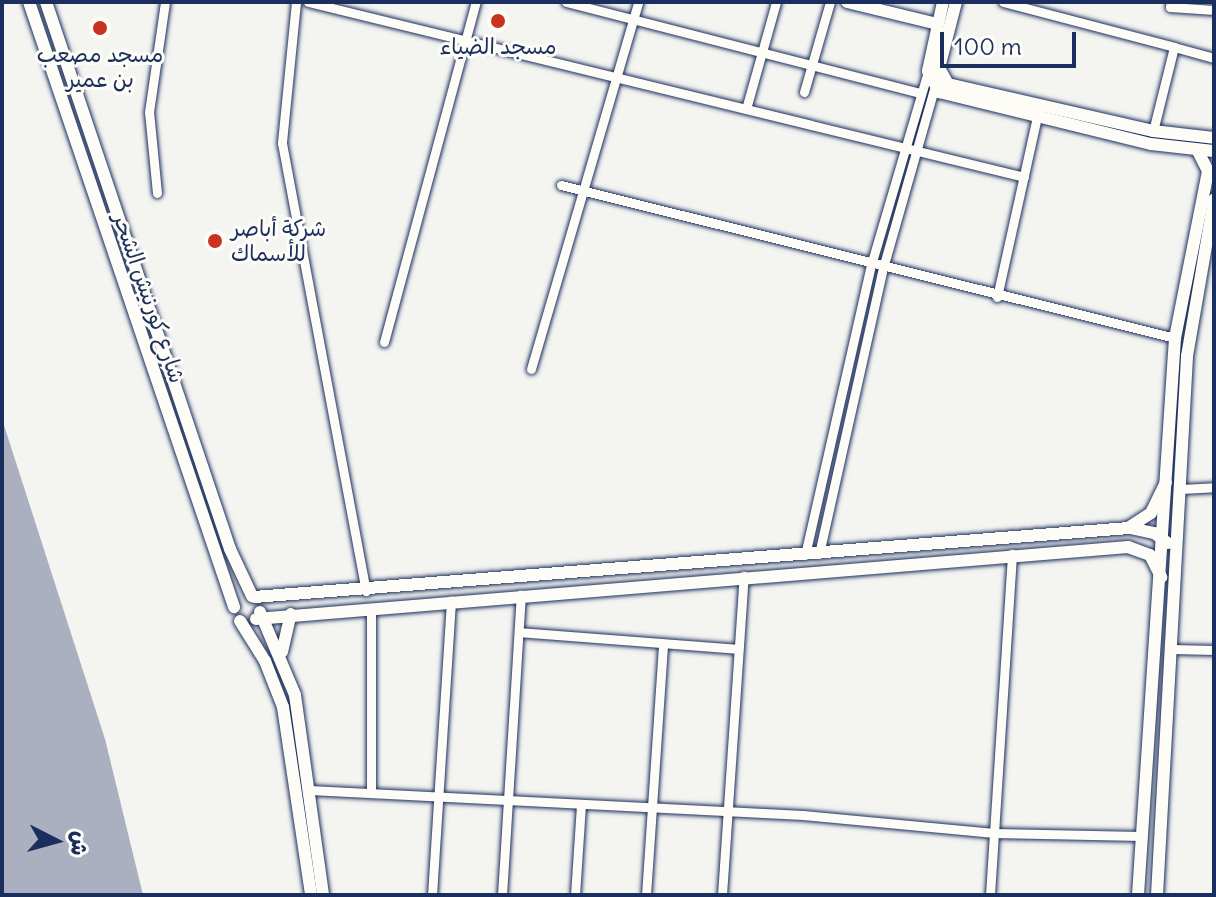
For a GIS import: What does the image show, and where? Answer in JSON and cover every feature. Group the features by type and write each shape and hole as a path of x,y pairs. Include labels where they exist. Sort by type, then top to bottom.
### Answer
{"street":[{"name":"شارع كورنيش الشحر","path":"29,2 240,621"},
{"name":"شارع كورنيش الشحر","path":"46,2 230,549 260,616"},
{"path":"157,193 149,112 165,2"},
{"path":"296,2 282,143 366,591"},
{"path":"308,2 1024,177"},
{"path":"384,342 476,2"},
{"path":"566,2 920,93"},
{"path":"531,369 638,2"},
{"path":"746,109 776,2"},
{"path":"804,92 830,2"},
{"path":"847,2 937,24"},
{"path":"812,555 871,265 902,147 928,71 943,2"},
{"path":"956,2 940,62 944,81 1153,131 1214,138"},
{"path":"1003,2 1214,58"},
{"path":"1171,2 1170,7 1214,10"},
{"path":"1153,131 1174,47"},
{"path":"812,555 883,268 934,89 928,71"},
{"path":"934,89 1037,117 1198,151 1214,151"},
{"path":"997,297 1037,117"},
{"path":"1157,895 1191,320 1209,205 1208,171 1198,151"},
{"path":"561,185 997,297 1175,338"},
{"path":"1138,895 1175,338 1209,205"},
{"path":"125,291 141,283"},
{"path":"1128,528 1151,513 1166,482"},
{"path":"1181,489 1214,487"},
{"path":"311,895 283,707 265,661 240,621 260,616 1128,547 1163,537 1179,522"},
{"path":"234,607 241,597 366,591 1128,528 1163,537 1177,555"},
{"path":"979,541 980,557"},
{"path":"1128,547 1150,555 1161,577"},
{"path":"990,895 1012,554"},
{"path":"722,895 744,576"},
{"path":"502,895 521,595"},
{"path":"432,895 451,601"},
{"path":"371,608 371,792"},
{"path":"282,655 291,614"},
{"path":"260,616 282,655 295,695 321,895"},
{"path":"519,632 738,649"},
{"path":"646,895 663,644"},
{"path":"1172,649 1214,650"},
{"path":"1149,732 1167,732"},
{"path":"309,790 652,808 994,833 1141,836"},
{"path":"575,895 581,804"}],"water":[{"path":"2,419 105,739 143,895 2,895"}],"place":[{"name":"مسجد الضياء","path":"498,21"},
{"name":"مسجد مصعب بن عمير","path":"100,28"},
{"name":"شركة أباصر للأسماك","path":"215,241"}]}
